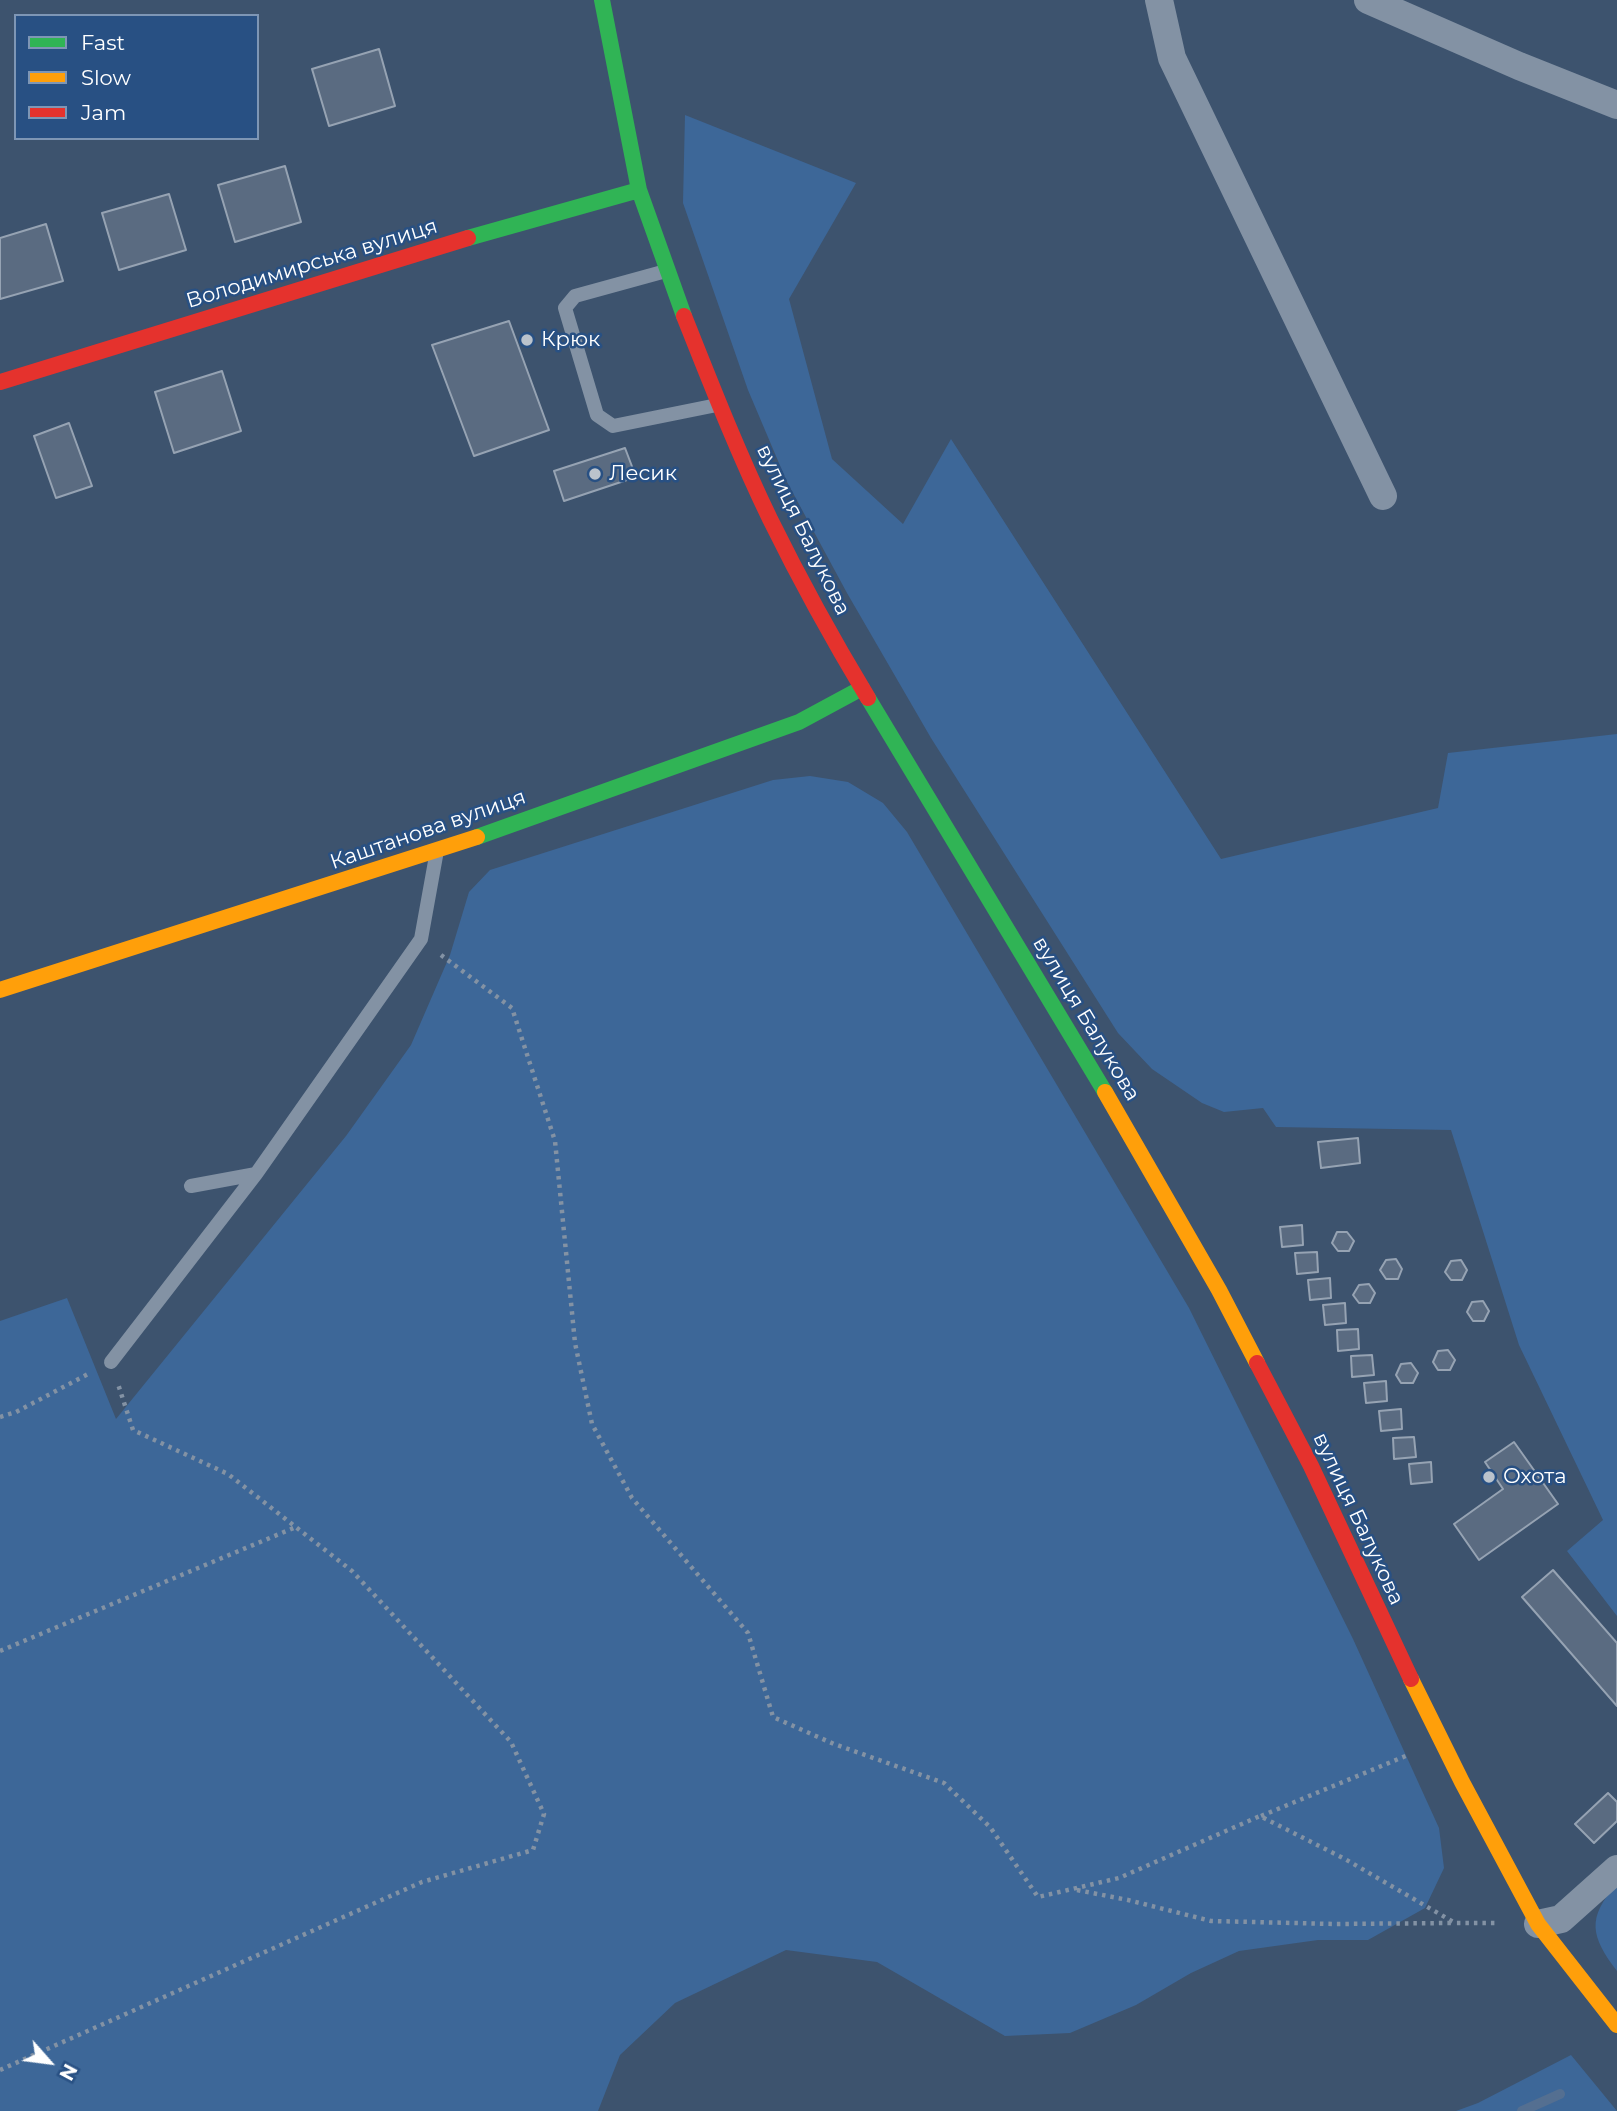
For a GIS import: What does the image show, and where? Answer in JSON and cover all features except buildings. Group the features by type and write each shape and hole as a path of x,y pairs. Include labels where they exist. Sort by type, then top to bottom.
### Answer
{"main road":[{"name":"вулиця Балукова","path":"602,0 639,190 667,271 719,404 777,531 821,617 862,688 1145,1159 1219,1290 1311,1466 1382,1621 1442,1741 1538,1924 1617,2025"},
{"name":"Володимирська вулиця","path":"0,382 436,247 639,190"},
{"name":"Каштанова вулиця","path":"0,990 436,851 799,722 862,688"}],"street":[{"path":"1159,0 1171,58 1383,496"},
{"path":"1368,0 1519,66 1617,105"},
{"path":"1538,1924 1561,1919 1617,1869"}],"lane":[{"path":"667,271 575,296 565,308 597,415 613,426 719,404"},
{"path":"111,1362 256,1174 421,939 436,851"},
{"path":"191,1186 256,1174"}],"path":[{"path":"421,939 512,1008 555,1141 575,1343 592,1424 632,1498 748,1633 773,1717 834,1744 944,1783 990,1827 1038,1897 1119,1878 1442,1741"},
{"path":"0,1417 16,1412 111,1362 133,1430 228,1474 352,1571 510,1742 544,1814 533,1850 422,1882 0,2070"},
{"path":"0,1651 297,1527"},
{"path":"1260,1816 1345,1859 1455,1923"},
{"path":"1073,1889 1211,1921 1538,1924"}],"shaded area":[{"path":"685,115 856,183 789,299 832,459 903,524 951,439 1221,859 1438,808 1448,753 1617,734 1617,1616 1567,1551 1603,1520 1519,1345 1451,1130 1276,1127 1263,1108 1224,1112 1202,1103 1152,1069 1118,1033 931,738 847,593 787,482 748,390 683,203"},
{"path":"810,776 848,782 883,803 907,832 1189,1308 1353,1639 1439,1828 1444,1868 1425,1908 1368,1940 1318,1940 1239,1951 1191,1973 1136,2005 1070,2033 1005,2036 877,1962 786,1950 675,2003 620,2055 598,2111 0,2111 0,1321 67,1298 116,1419 346,1136 411,1045 450,955 469,892 490,870 773,780"},
{"path":"1617,1884 1617,1971 1602,1948 1596,1928 1600,1907"},
{"path":"1571,2055 1617,2111 1456,2111 1478,2103"}],"waterway":[{"path":"1522,2111 1560,2094"}],"traffic: fast":[{"path":"602,0 639,190 684,316"},
{"path":"468,238 639,190"},
{"path":"477,837 799,722 862,688"},
{"path":"868,698 1105,1092"}],"traffic: slow":[{"path":"0,990 477,837"},
{"path":"1105,1092 1219,1290 1257,1363"},
{"path":"1411,1679 1462,1782 1538,1924 1617,2025"}],"traffic: jam":[{"path":"0,382 468,238"},
{"path":"684,316 770,519 817,610 868,698"},
{"path":"1257,1363 1311,1466 1411,1679"}],"place":[{"name":"Крюк","path":"527,340"},
{"name":"Лесик","path":"595,474"},
{"name":"Охота","path":"1489,1477"}]}
